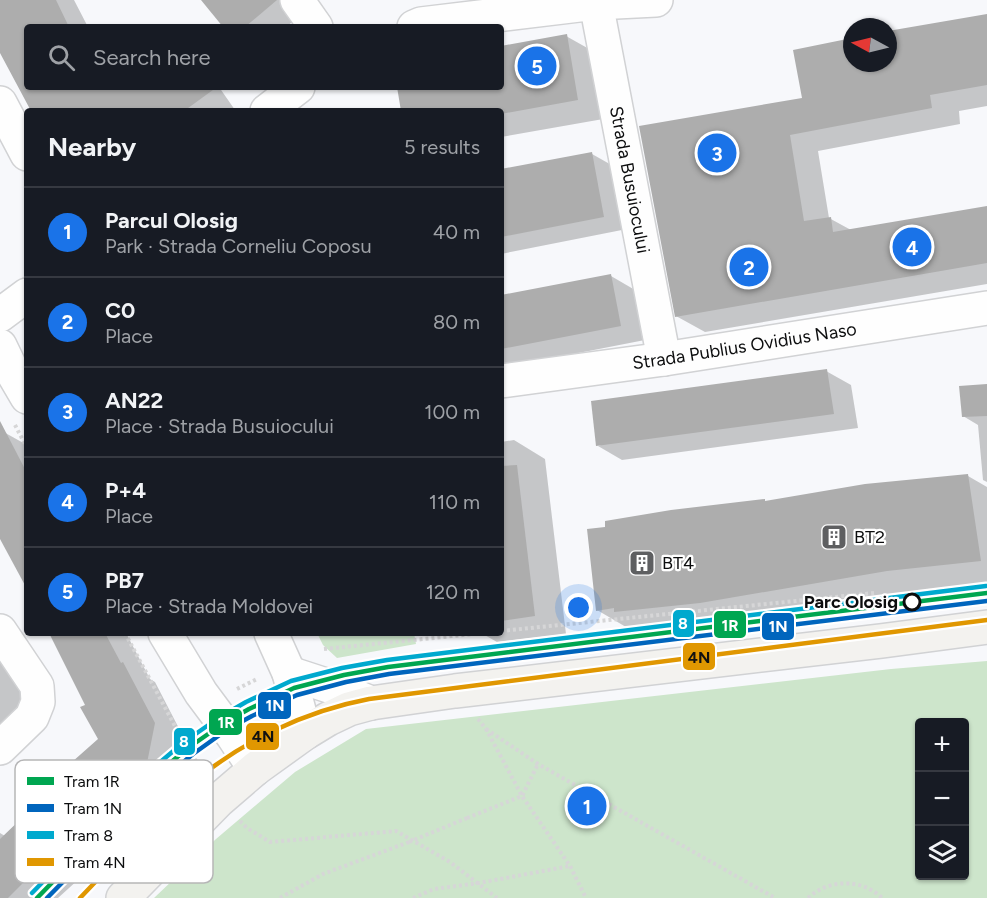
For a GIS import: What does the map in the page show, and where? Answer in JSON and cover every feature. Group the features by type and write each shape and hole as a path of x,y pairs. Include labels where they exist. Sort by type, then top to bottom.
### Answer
{"main road":[{"path":"213,806 255,769 305,733 349,709 371,703 987,627"},
{"path":"123,898 138,883"}],"street":[{"path":"297,0 314,24"},
{"path":"421,24 596,1 656,0"},
{"name":"Strada Busuiocului","path":"596,1 664,359"},
{"path":"271,108 294,90"},
{"path":"0,104 24,148"},
{"path":"0,315 24,297"},
{"name":"Strada Publius Ovidius Naso","path":"504,381 664,359 987,308"},
{"path":"0,346 24,392"},
{"path":"0,631 37,686 38,702 32,717 0,748"},
{"path":"167,636 201,693 234,736 255,769"},
{"path":"272,636 289,673 305,733"},
{"path":"289,673 338,689 371,703"}],"path":[{"path":"504,631 874,593"},
{"path":"127,636 195,760"},
{"path":"455,691 486,729 522,796 570,866 586,898"},
{"path":"486,729 538,764 775,898"},
{"path":"280,898 323,874 522,796 538,764"},
{"path":"213,790 219,800 247,828 270,842 396,831 450,862 497,898"},
{"path":"413,898 434,888 479,883 570,866"},
{"path":"808,898 825,887 843,883 861,885 882,898"}],"green space":[{"path":"318,636 415,636 416,644 337,658 323,645"},
{"path":"987,661 987,898 154,898 170,883 213,883 213,842 295,772 366,729 891,669"}],"building":[{"path":"0,0 56,0 68,24 24,24 24,90 213,90 188,108 29,108 0,53"},
{"path":"201,0 277,0 249,24 221,24"},
{"path":"987,14 987,85 930,95 932,108 790,135 804,221 831,217 833,232 987,206 987,263 675,317 639,126 802,98 793,50 843,40 843,72 897,72 897,29"},
{"path":"567,34 578,100 504,113 504,108 400,108 398,90 504,90 504,45"},
{"path":"592,152 604,217 504,236 504,168"},
{"path":"611,274 621,326 504,348 504,294"},
{"path":"827,369 834,414 596,446 591,401"},
{"path":"987,384 987,416 962,417 959,386"},
{"path":"0,421 24,467 24,583 0,539"},
{"path":"517,465 535,616 504,621 504,466"},
{"path":"968,474 981,561 887,571 700,603 614,612 614,608 596,611 587,529 605,527 605,521 671,510 765,499 765,501 865,484"},
{"path":"50,636 107,636 155,723 148,760 74,760 98,739 80,707 85,705"},
{"path":"15,825 15,883 23,883 8,898 0,898 0,839"}],"tram line":[{"name":"8","path":"163,760 184,742 246,702 291,681 342,668 387,660 986,586"},
{"name":"1R","path":"174,760 224,723 249,709 294,688 344,675 388,667 987,593"},
{"name":"1N","path":"186,760 228,729 252,716 297,695 346,682 389,674 987,601"},
{"name":"4N","path":"213,767 254,741 298,720 345,704 369,699 987,620"},
{"name":"8","path":"32,893 42,883"},
{"name":"1R","path":"37,898 52,883"},
{"name":"1N","path":"47,898 62,883"},
{"name":"4N","path":"80,898 95,883"}],"place":[{"name":"PB7","path":"537,66"},
{"name":"AN22","path":"717,153"},
{"name":"P+4","path":"912,247"},
{"name":"C0","path":"749,267"},
{"name":"BT2","path":"834,537"},
{"name":"BT4","path":"642,563"},
{"name":"Parc Olosig","path":"912,602"},
{"name":"Parcul Olosig","path":"587,806"}]}
